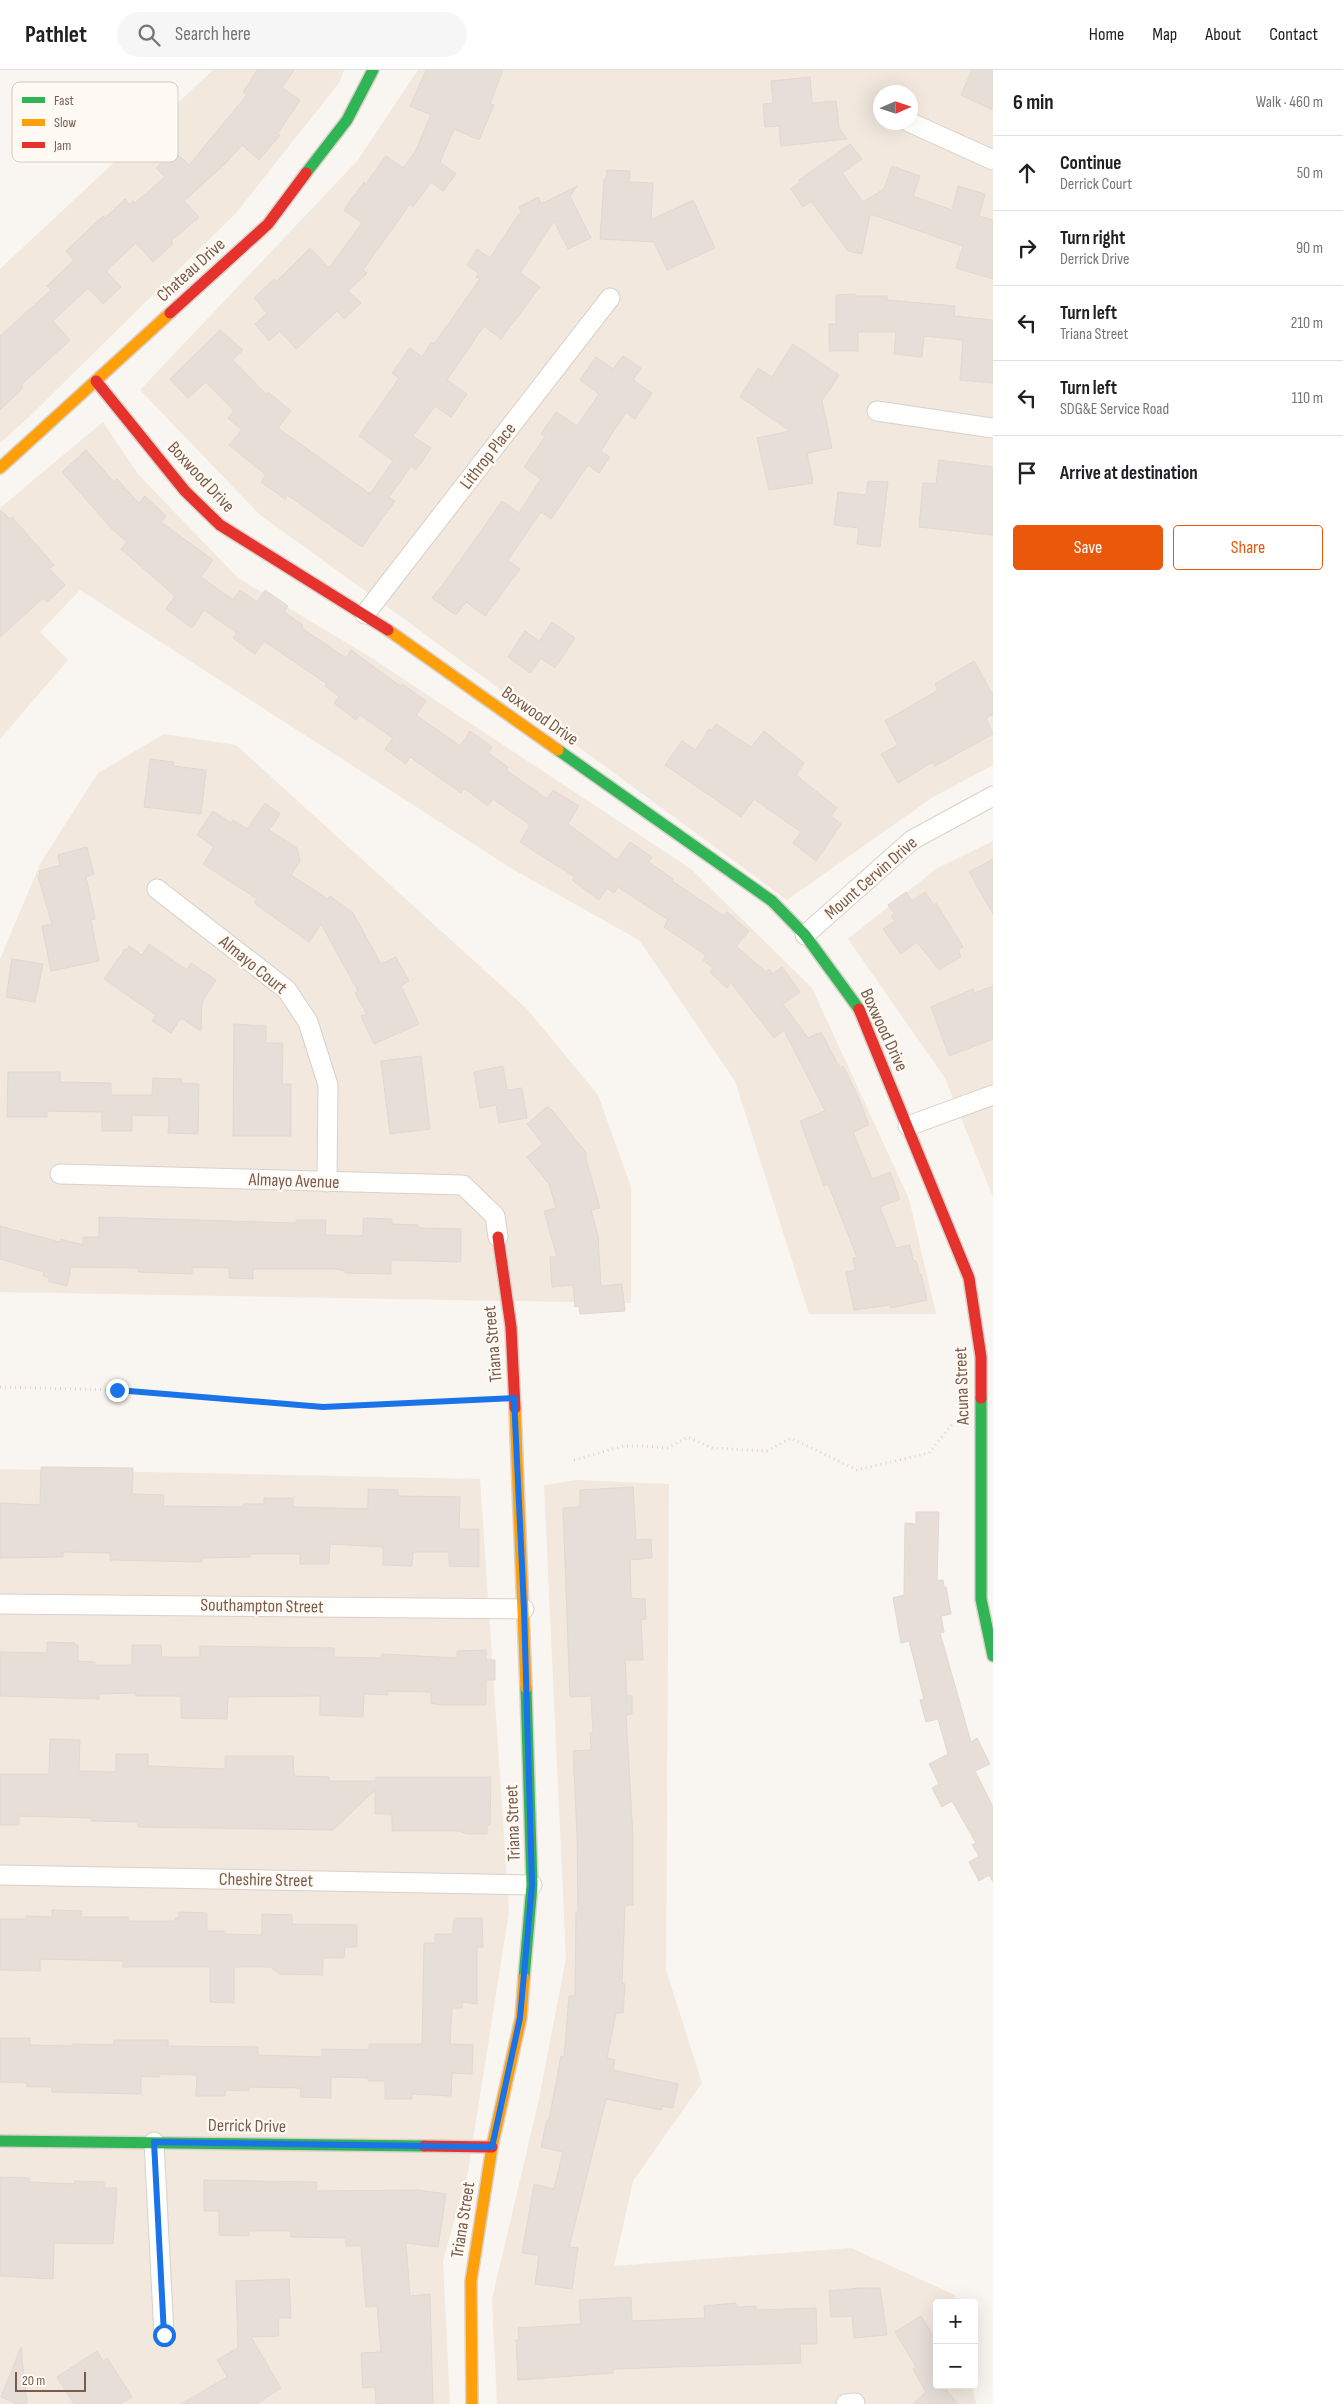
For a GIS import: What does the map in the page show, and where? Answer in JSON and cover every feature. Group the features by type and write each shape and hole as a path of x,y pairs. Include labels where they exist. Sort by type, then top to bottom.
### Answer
{"street":[{"name":"Chateau Drive","path":"0,468 268,224 347,120 374,70"},
{"path":"918,126 993,160"},
{"name":"Lithrop Place","path":"365,614 610,298"},
{"name":"Boxwood Drive","path":"96,381 185,491 220,525 365,614 772,901 805,935 857,1004 908,1126"},
{"path":"877,411 993,428"},
{"name":"Mount Cervin Drive","path":"805,935 912,840 993,796"},
{"name":"Almayo Court","path":"157,889 287,990 308,1022 328,1085 327,1182"},
{"path":"908,1126 993,1095"},
{"name":"Acuna Street","path":"908,1126 969,1278 981,1357 982,1599 993,1656"},
{"name":"Almayo Avenue","path":"60,1174 463,1185 495,1216 498,1237"},
{"name":"Triana Street","path":"472,2404 471,2281 492,2147 520,2018 532,1885 524,1609 511,1327 498,1237"},
{"name":"Southampton Street","path":"0,1604 524,1609"},
{"name":"Cheshire Street","path":"0,1874 532,1885"},
{"name":"Derrick Drive","path":"0,2141 492,2147"},
{"path":"154,2142 164,2335"}],"path":[{"path":"0,1387 117,1390 323,1407 514,1398"},
{"path":"574,1460 623,1446 667,1448 688,1437 712,1448 768,1451 791,1438 857,1470 929,1453 954,1422"}],"shaded area":[{"path":"213,70 344,70 339,83 236,213 30,416 0,443 0,269 115,162 178,162 178,103"},
{"path":"418,70 993,70 993,765 933,797 787,900 260,515 140,390 358,160"},
{"path":"103,422 138,474 238,578 367,655 691,869 812,988 909,1199 936,1314 809,1314 735,1081 639,940 514,870 80,590 40,632 68,660 0,739 0,508"},
{"path":"164,734 236,745 527,1009 598,1095 631,1187 631,1303 0,1292 0,959 41,862 98,773"},
{"path":"993,841 993,1197 945,1078 848,939 936,869"},
{"path":"0,1469 480,1479 509,1911 468,2172 443,2261 450,2404 0,2404"},
{"path":"576,1480 669,1484 666,1970 702,2083 633,2181 614,2266 851,2248 955,2295 956,2299 933,2299 933,2389 973,2389 976,2404 497,2404 492,2299 539,2099 566,1958 544,1485"}],"building":[{"path":"257,70 294,70 282,88 300,100 278,133 280,135 259,160 242,145 226,163 184,201 199,217 171,241 173,244 153,262 136,243 106,271 121,287 103,304 88,288 53,321 70,340 21,385 23,388 0,410 0,336 51,290 47,286 74,260 66,251 103,216 105,218 125,199 130,204 133,201 135,203 165,177 156,168 163,162 178,162 178,155 189,165 247,95 243,92"},
{"path":"426,70 503,70 490,104 494,105 479,140 454,129 440,162 456,174 443,191 431,182 413,207 410,204 363,270 367,273 348,291 361,303 344,319 337,311 296,349 280,331 269,341 255,324 267,313 254,298 274,279 276,282 310,248 329,268 362,223 344,210 364,182 366,184 386,156 403,168 415,152 431,115 410,106"},
{"path":"972,70 993,70 993,110 961,95"},
{"path":"810,77 812,103 836,101 839,128 847,139 781,146 779,126 765,127 763,104 773,103 771,81"},
{"path":"850,144 862,159 842,173 863,202 884,189 892,166 920,176 913,196 952,210 958,186 985,194 979,216 993,220 993,279 956,268 963,246 870,214 862,254 848,251 811,201 803,207 791,189 800,182 799,180"},
{"path":"607,170 630,171 629,182 653,183 651,220 693,200 715,248 667,270 654,242 600,239 604,180 606,180"},
{"path":"577,186 570,196 591,238 568,249 554,221 520,273 540,287 501,339 484,326 447,380 467,394 451,417 435,406 413,436 431,448 416,470 411,466 389,497 395,501 362,547 287,495 285,499 261,482 266,475 229,445 242,430 228,418 234,411 206,382 188,398 170,379 220,330 243,350 233,360 266,394 268,392 291,411 278,428 370,494 393,461 359,436 399,378 392,373 410,348 422,357 431,342 434,344 480,279 476,277 479,274 467,265 477,249 490,258 518,215 522,214 519,207 538,197 541,204"},
{"path":"855,294 855,296 887,296 887,300 955,306 954,316 993,320 993,383 960,380 963,340 924,336 922,357 894,354 896,332 858,332 858,351 829,351 829,324 836,324 836,295"},
{"path":"793,344 839,375 822,401 832,448 807,453 813,483 769,490 757,438 790,431 740,397 758,368 772,377"},
{"path":"623,356 641,368 633,380 652,393 635,419 626,412 601,451 610,457 599,473 588,465 551,519 541,512 508,560 520,569 485,616 466,602 456,615 432,598 502,501 519,513 541,479 524,467 545,437 541,434 556,412 577,426 599,394 580,380 596,357 613,369"},
{"path":"86,450 114,482 117,479 139,503 145,496 166,516 161,522 213,560 201,577 233,600 240,590 257,602 265,590 288,606 284,612 303,625 302,628 346,658 351,650 400,686 402,684 426,701 416,715 460,746 470,731 492,747 488,753 508,767 506,770 547,799 553,790 579,806 568,824 617,860 630,842 652,857 649,862 673,879 672,881 724,916 727,912 749,931 736,946 766,972 769,969 773,974 782,967 800,992 783,1004 808,1038 821,1032 840,1068 843,1066 857,1094 869,1125 853,1132 872,1179 890,1172 900,1199 880,1207 896,1248 910,1245 913,1260 917,1262 919,1275 921,1274 927,1300 891,1308 890,1305 854,1310 846,1272 855,1270 853,1258 857,1257 828,1184 824,1186 800,1121 825,1111 784,1030 774,1038 731,983 727,988 710,972 713,968 703,960 706,955 664,927 668,920 618,887 614,893 607,888 599,900 572,880 575,877 520,842 530,825 493,799 488,806 464,788 461,793 410,757 406,764 385,749 393,738 360,715 356,720 334,703 339,696 325,686 327,684 264,641 255,654 233,638 237,633 204,610 192,628 166,609 175,596 121,549 127,542 111,528 62,472"},
{"path":"939,460 993,467 993,535 919,527 923,483 936,484"},
{"path":"868,481 888,482 880,547 857,544 859,528 834,525 838,492 866,495"},
{"path":"0,510 10,519 12,517 54,565 49,568 65,585 47,602 43,598 0,637"},
{"path":"552,622 575,638 555,668 541,658 530,673 508,657 525,631 539,641"},
{"path":"974,661 993,695 993,714 986,718 993,734 935,766 933,762 898,783 881,754 898,745 885,721 938,690 935,684"},
{"path":"716,724 751,747 764,731 804,763 796,775 837,808 831,816 841,824 816,861 793,843 801,832 754,799 741,817 665,765 682,741 696,750 709,729 712,731"},
{"path":"150,759 174,762 173,766 206,770 201,814 144,807"},
{"path":"265,803 280,814 269,830 297,848 300,861 291,875 328,899 330,896 353,913 381,964 396,957 409,981 401,986 419,1024 374,1044 361,1016 367,1014 355,993 358,991 321,924 309,942 254,903 257,899 203,864 214,847 197,835 213,811 231,823 233,820 247,829"},
{"path":"87,847 94,874 86,877 95,919 91,920 99,961 51,971 42,926 52,924 38,876 40,875 39,871 60,865 58,855"},
{"path":"993,859 993,914 969,872"},
{"path":"906,892 912,901 925,892 934,905 936,903 963,947 958,950 961,957 939,970 917,942 901,954 883,929 895,921 891,916 895,914 888,905"},
{"path":"149,944 187,970 191,963 216,980 202,1002 201,1031 180,1019 171,1033 152,1021 156,1015 104,979 125,949 127,950 129,946 142,955"},
{"path":"12,959 43,964 35,1002 6,997"},
{"path":"993,986 993,1039 949,1056 931,1007 973,989 974,993"},
{"path":"234,1024 266,1026 266,1043 283,1043 282,1084 291,1084 291,1136 233,1136"},
{"path":"421,1056 430,1129 390,1134 381,1061"},
{"path":"503,1066 507,1090 522,1088 527,1118 499,1123 496,1105 480,1108 474,1072"},
{"path":"8,1072 60,1072 60,1082 111,1083 111,1095 152,1095 153,1078 182,1079 182,1083 199,1084 198,1134 168,1133 169,1116 132,1115 132,1131 102,1131 102,1112 47,1111 47,1117 7,1117"},
{"path":"547,1107 552,1110 587,1154 585,1156 600,1208 591,1210 598,1236 601,1286 622,1284 625,1311 580,1314 579,1306 575,1307 573,1285 552,1287 550,1257 557,1257 544,1211 556,1208 549,1184 527,1157 543,1144 527,1124"},
{"path":"99,1217 296,1223 296,1220 326,1220 325,1235 363,1236 363,1218 392,1219 392,1224 418,1225 419,1228 461,1229 461,1262 391,1260 391,1274 345,1273 345,1271 335,1269 253,1269 253,1279 229,1278 229,1268 192,1267 192,1274 138,1272 138,1268 71,1267 67,1286 48,1281 50,1278 43,1276 44,1272 0,1259 0,1226 60,1242 61,1239 83,1245 83,1237 99,1237"},
{"path":"41,1467 133,1468 132,1494 164,1495 163,1506 243,1507 243,1504 264,1504 264,1498 293,1498 293,1507 368,1509 368,1489 398,1490 398,1496 460,1497 459,1529 479,1529 479,1567 449,1566 449,1552 413,1552 412,1566 383,1565 383,1547 330,1544 329,1564 300,1564 300,1554 250,1554 250,1557 202,1558 202,1562 110,1560 110,1553 63,1552 63,1557 0,1558 0,1503 40,1505"},
{"path":"633,1487 636,1540 651,1539 652,1558 630,1560 631,1598 645,1599 646,1619 641,1620 643,1660 625,1660 627,1696 632,1696 632,1714 626,1715 633,1837 633,1905 625,1905 622,1983 625,1984 623,2013 616,2013 607,2058 615,2060 613,2070 678,2084 673,2108 662,2106 662,2110 606,2099 569,2247 578,2248 572,2289 535,2284 539,2255 522,2253 534,2184 554,2189 563,2152 541,2147 547,2120 549,2120 561,2056 564,2057 569,1996 575,1996 576,1912 578,1912 573,1751 591,1750 590,1733 593,1733 591,1696 570,1697 563,1508 580,1507 580,1490"},
{"path":"916,1512 939,1512 937,1581 943,1580 944,1587 946,1587 951,1614 941,1616 944,1632 940,1633 971,1742 977,1738 990,1764 975,1771 993,1807 993,1882 989,1875 979,1881 969,1862 979,1856 972,1845 976,1843 952,1801 942,1807 932,1788 939,1784 929,1764 948,1754 938,1719 926,1722 920,1700 924,1699 909,1641 901,1643 893,1598 904,1595 905,1523 916,1524"},
{"path":"47,1642 75,1643 75,1645 78,1645 78,1661 95,1662 95,1665 132,1665 132,1645 161,1645 162,1657 200,1657 200,1646 334,1648 334,1657 381,1658 382,1654 457,1658 457,1651 486,1650 486,1660 495,1660 495,1680 486,1680 486,1705 440,1705 431,1703 431,1692 387,1691 388,1695 364,1694 363,1717 320,1715 320,1696 228,1697 227,1719 181,1718 181,1696 136,1696 136,1693 99,1694 99,1699 0,1696 0,1652 47,1653"},
{"path":"50,1739 80,1740 79,1771 116,1772 116,1754 148,1754 148,1766 225,1769 225,1756 293,1756 294,1776 329,1777 329,1781 376,1781 376,1777 491,1777 490,1825 487,1825 487,1834 467,1834 460,1831 392,1831 392,1814 375,1814 375,1790 333,1830 138,1827 138,1822 91,1821 91,1818 19,1816 19,1825 0,1825 0,1774 49,1774"},
{"path":"52,1910 82,1911 81,1917 128,1917 128,1921 175,1921 175,1918 179,1918 179,1912 207,1913 207,1931 224,1931 224,1934 262,1935 262,1914 292,1915 292,1924 357,1925 357,1947 345,1947 344,1958 323,1958 323,1975 280,1974 270,1967 234,1967 234,2003 210,2002 210,1967 123,1967 123,1961 40,1959 40,1971 0,1970 0,1919 26,1919 26,1916 52,1917"},
{"path":"456,1918 482,1918 483,1947 477,1947 477,2004 462,2002 462,2008 452,2008 450,2044 473,2045 472,2074 452,2073 451,2096 412,2094 412,2099 385,2099 385,2081 368,2081 368,2078 331,2077 331,2098 300,2097 301,2088 249,2087 249,2091 226,2090 225,2096 196,2096 197,2075 159,2074 159,2077 141,2076 141,2094 52,2092 52,2087 27,2087 27,2083 0,2082 0,2038 30,2038 30,2045 73,2046 73,2044 114,2045 114,2040 168,2040 168,2046 258,2047 258,2055 322,2057 322,2049 369,2050 369,2044 422,2044 424,1943 435,1943 435,1934 453,1934 453,1921 456,1921"},
{"path":"0,2177 29,2178 29,2182 74,2184 75,2181 104,2182 104,2188 117,2188 113,2244 54,2243 53,2279 0,2276"},
{"path":"204,2180 317,2182 316,2191 418,2190 446,2194 438,2247 406,2243 410,2296 430,2294 433,2404 376,2404 375,2387 363,2388 361,2353 381,2352 377,2306 366,2307 361,2246 346,2246 346,2238 291,2237 291,2231 249,2231 249,2236 219,2235 219,2211 204,2211"},
{"path":"289,2279 291,2318 278,2318 279,2336 251,2337 281,2388 257,2404 181,2404 227,2377 217,2360 238,2348 236,2281"},
{"path":"880,2288 887,2335 854,2338 852,2316 831,2317 829,2291"},
{"path":"631,2297 632,2321 705,2318 704,2306 736,2303 736,2307 756,2306 756,2310 816,2308 817,2344 800,2344 801,2363 613,2369 613,2373 518,2380 516,2340 519,2340 518,2328 581,2324 579,2300"},
{"path":"921,2316 933,2336 933,2389 945,2389 958,2404 913,2404 926,2392 913,2369 916,2367 895,2332"},
{"path":"21,2347 27,2404 17,2404 1,2397"},
{"path":"97,2351 103,2361 107,2358 132,2397 120,2404 74,2404 57,2377"}],"traffic: fast":[{"path":"306,173 347,120 373,70"},
{"path":"558,750 772,901 805,935 859,1009"},
{"path":"981,1398 981,1599 993,1656"},
{"path":"524,1978 532,1885 526,1688"},
{"path":"0,2141 424,2146"}],"traffic: slow":[{"path":"0,468 170,313"},
{"path":"388,630 558,750"},
{"path":"515,1408 526,1688"},
{"path":"472,2404 471,2281 492,2147 521,2018 524,1978"}],"traffic: jam":[{"path":"170,313 268,224 306,173"},
{"path":"96,381 185,491 220,525 388,630"},
{"path":"859,1009 969,1278 981,1357 981,1398"},
{"path":"498,1237 511,1327 515,1408"},
{"path":"424,2146 492,2147"}],"route":[{"path":"117,1390 323,1407 514,1398 524,1609 532,1885 520,2018 492,2147 154,2142 164,2335"}]}
